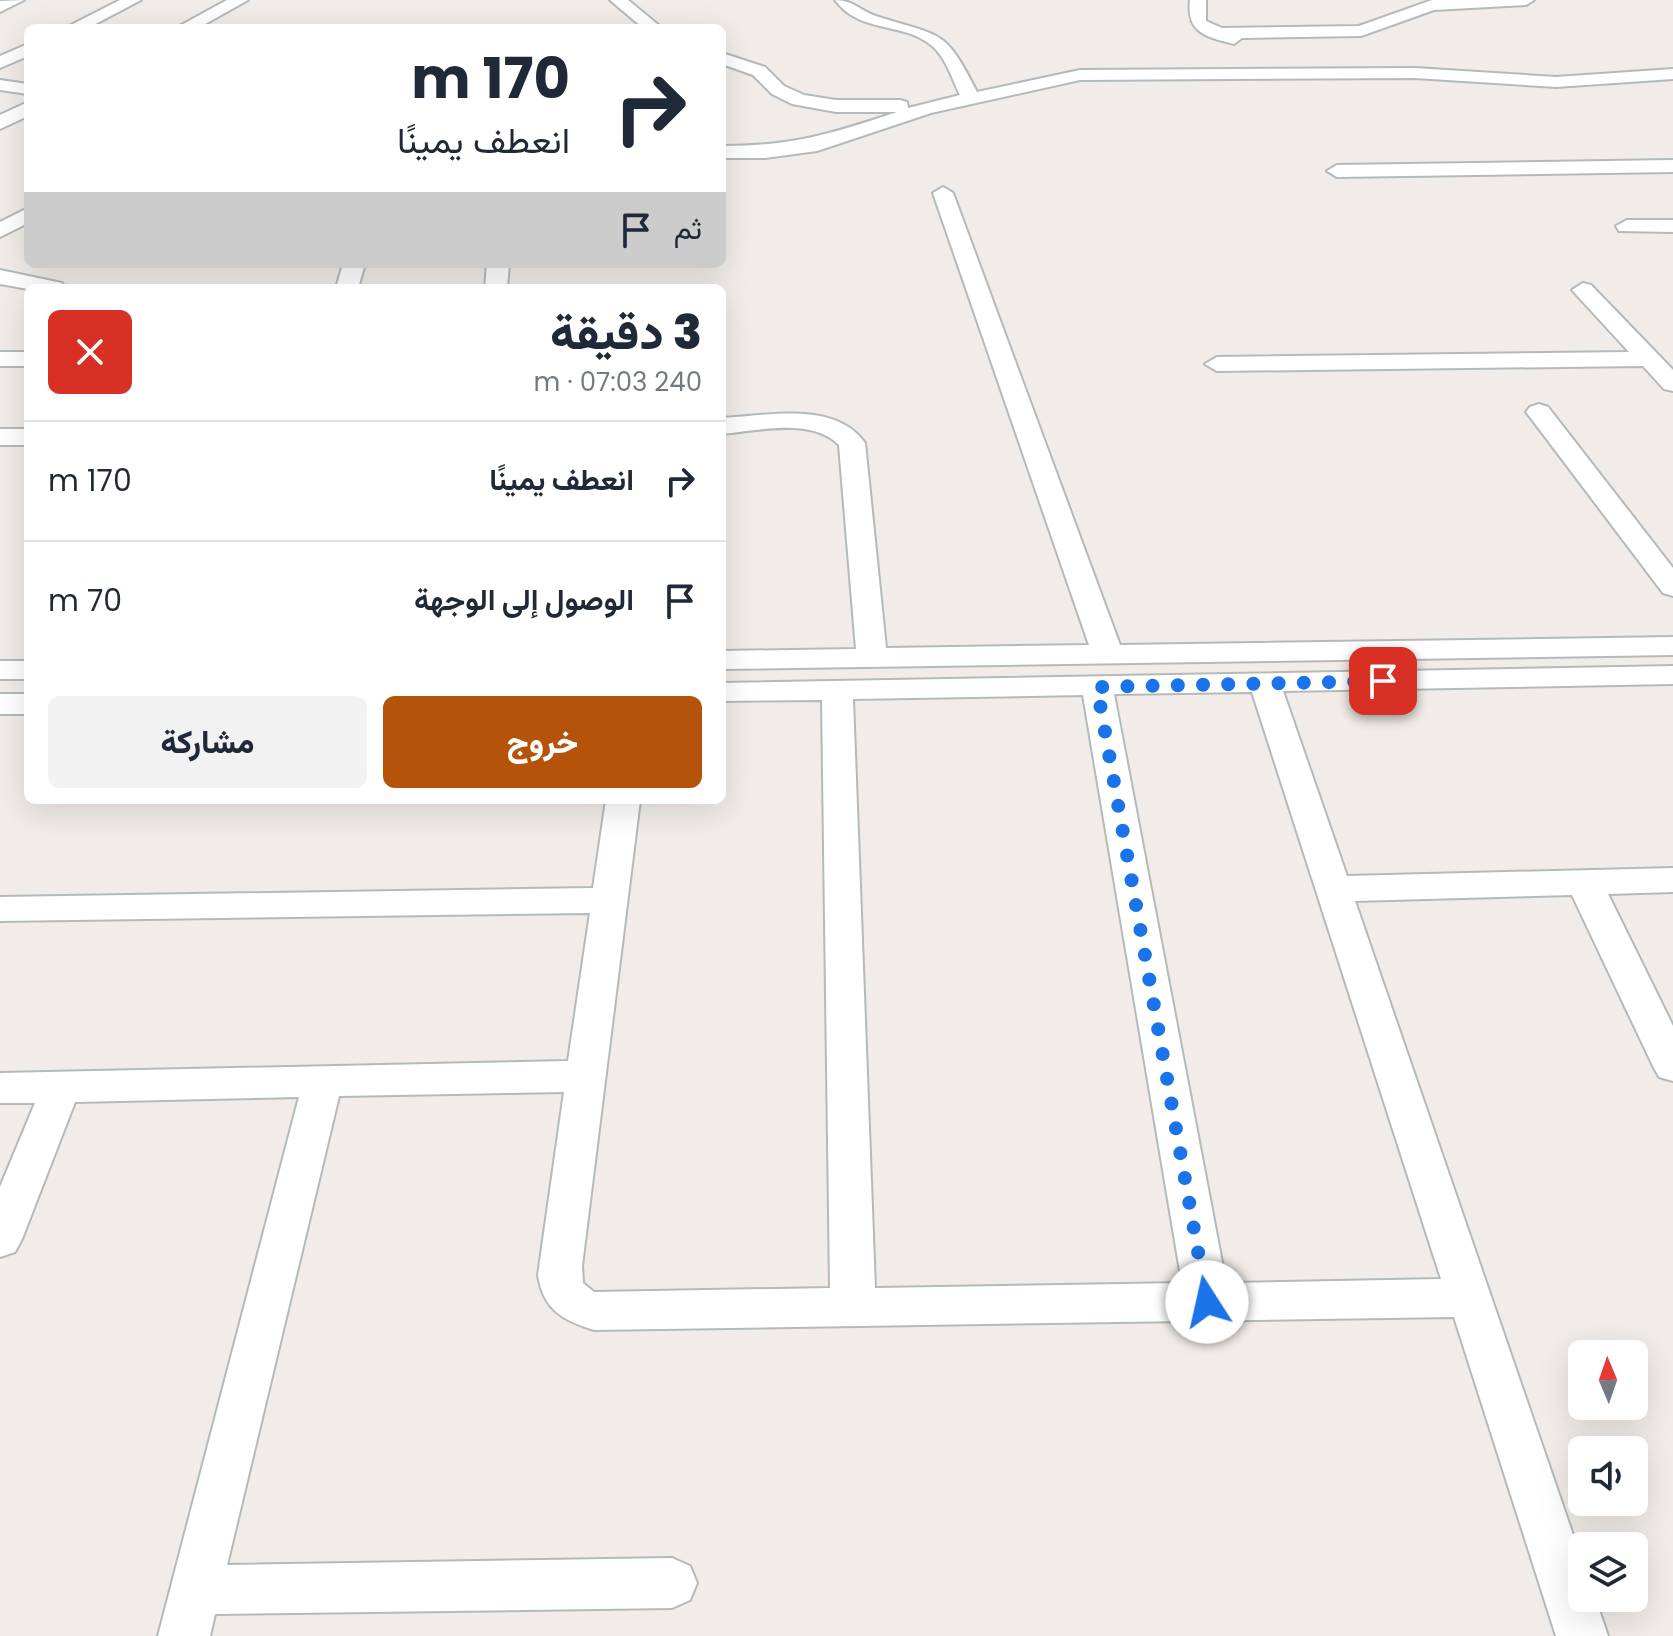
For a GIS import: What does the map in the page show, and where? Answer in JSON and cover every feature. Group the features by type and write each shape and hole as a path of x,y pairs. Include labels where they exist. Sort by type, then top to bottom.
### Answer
{"street":[{"path":"0,7 16,0"},
{"path":"82,24 133,0"},
{"path":"193,24 240,0"},
{"path":"618,0 648,24"},
{"path":"843,0 864,17 914,30 937,42 971,98"},
{"path":"1198,0 1196,21 1213,33 1337,73"},
{"path":"1213,33 1361,31 1432,5 1526,0"},
{"path":"0,63 24,51"},
{"path":"726,59 749,66 783,94 810,103 936,106"},
{"path":"726,152 817,145 936,106 1080,75 1430,73 1546,82 1673,74"},
{"path":"0,85 24,88"},
{"path":"0,123 24,110"},
{"path":"1337,171 1673,166"},
{"path":"943,193 1103,671 1207,1302"},
{"path":"1627,226 1673,226"},
{"path":"0,277 34,284"},
{"path":"1583,290 1673,384"},
{"path":"0,359 24,359"},
{"path":"1217,364 1649,359"},
{"path":"1539,412 1673,587"},
{"path":"726,426 815,424 835,429 852,443 872,658"},
{"path":"0,437 24,437"},
{"path":"726,692 837,690 1103,671 1571,648 1673,646"},
{"path":"1571,648 1590,677"},
{"path":"726,660 872,658 1265,683 1673,675"},
{"path":"0,670 24,670"},
{"path":"1265,683 1582,1636"},
{"path":"837,690 853,1307"},
{"path":"0,704 24,704"},
{"path":"622,804 560,1266 559,1285 572,1302 594,1311 1469,1298"},
{"path":"1333,889 1673,880"},
{"path":"1584,882 1673,1066"},
{"path":"0,909 609,900"},
{"path":"0,1088 585,1076"},
{"path":"323,1082 190,1613 672,1583"},
{"path":"0,1239 61,1087"}],"route":[{"path":"1207,1302 1097,687 1383,681"}]}
